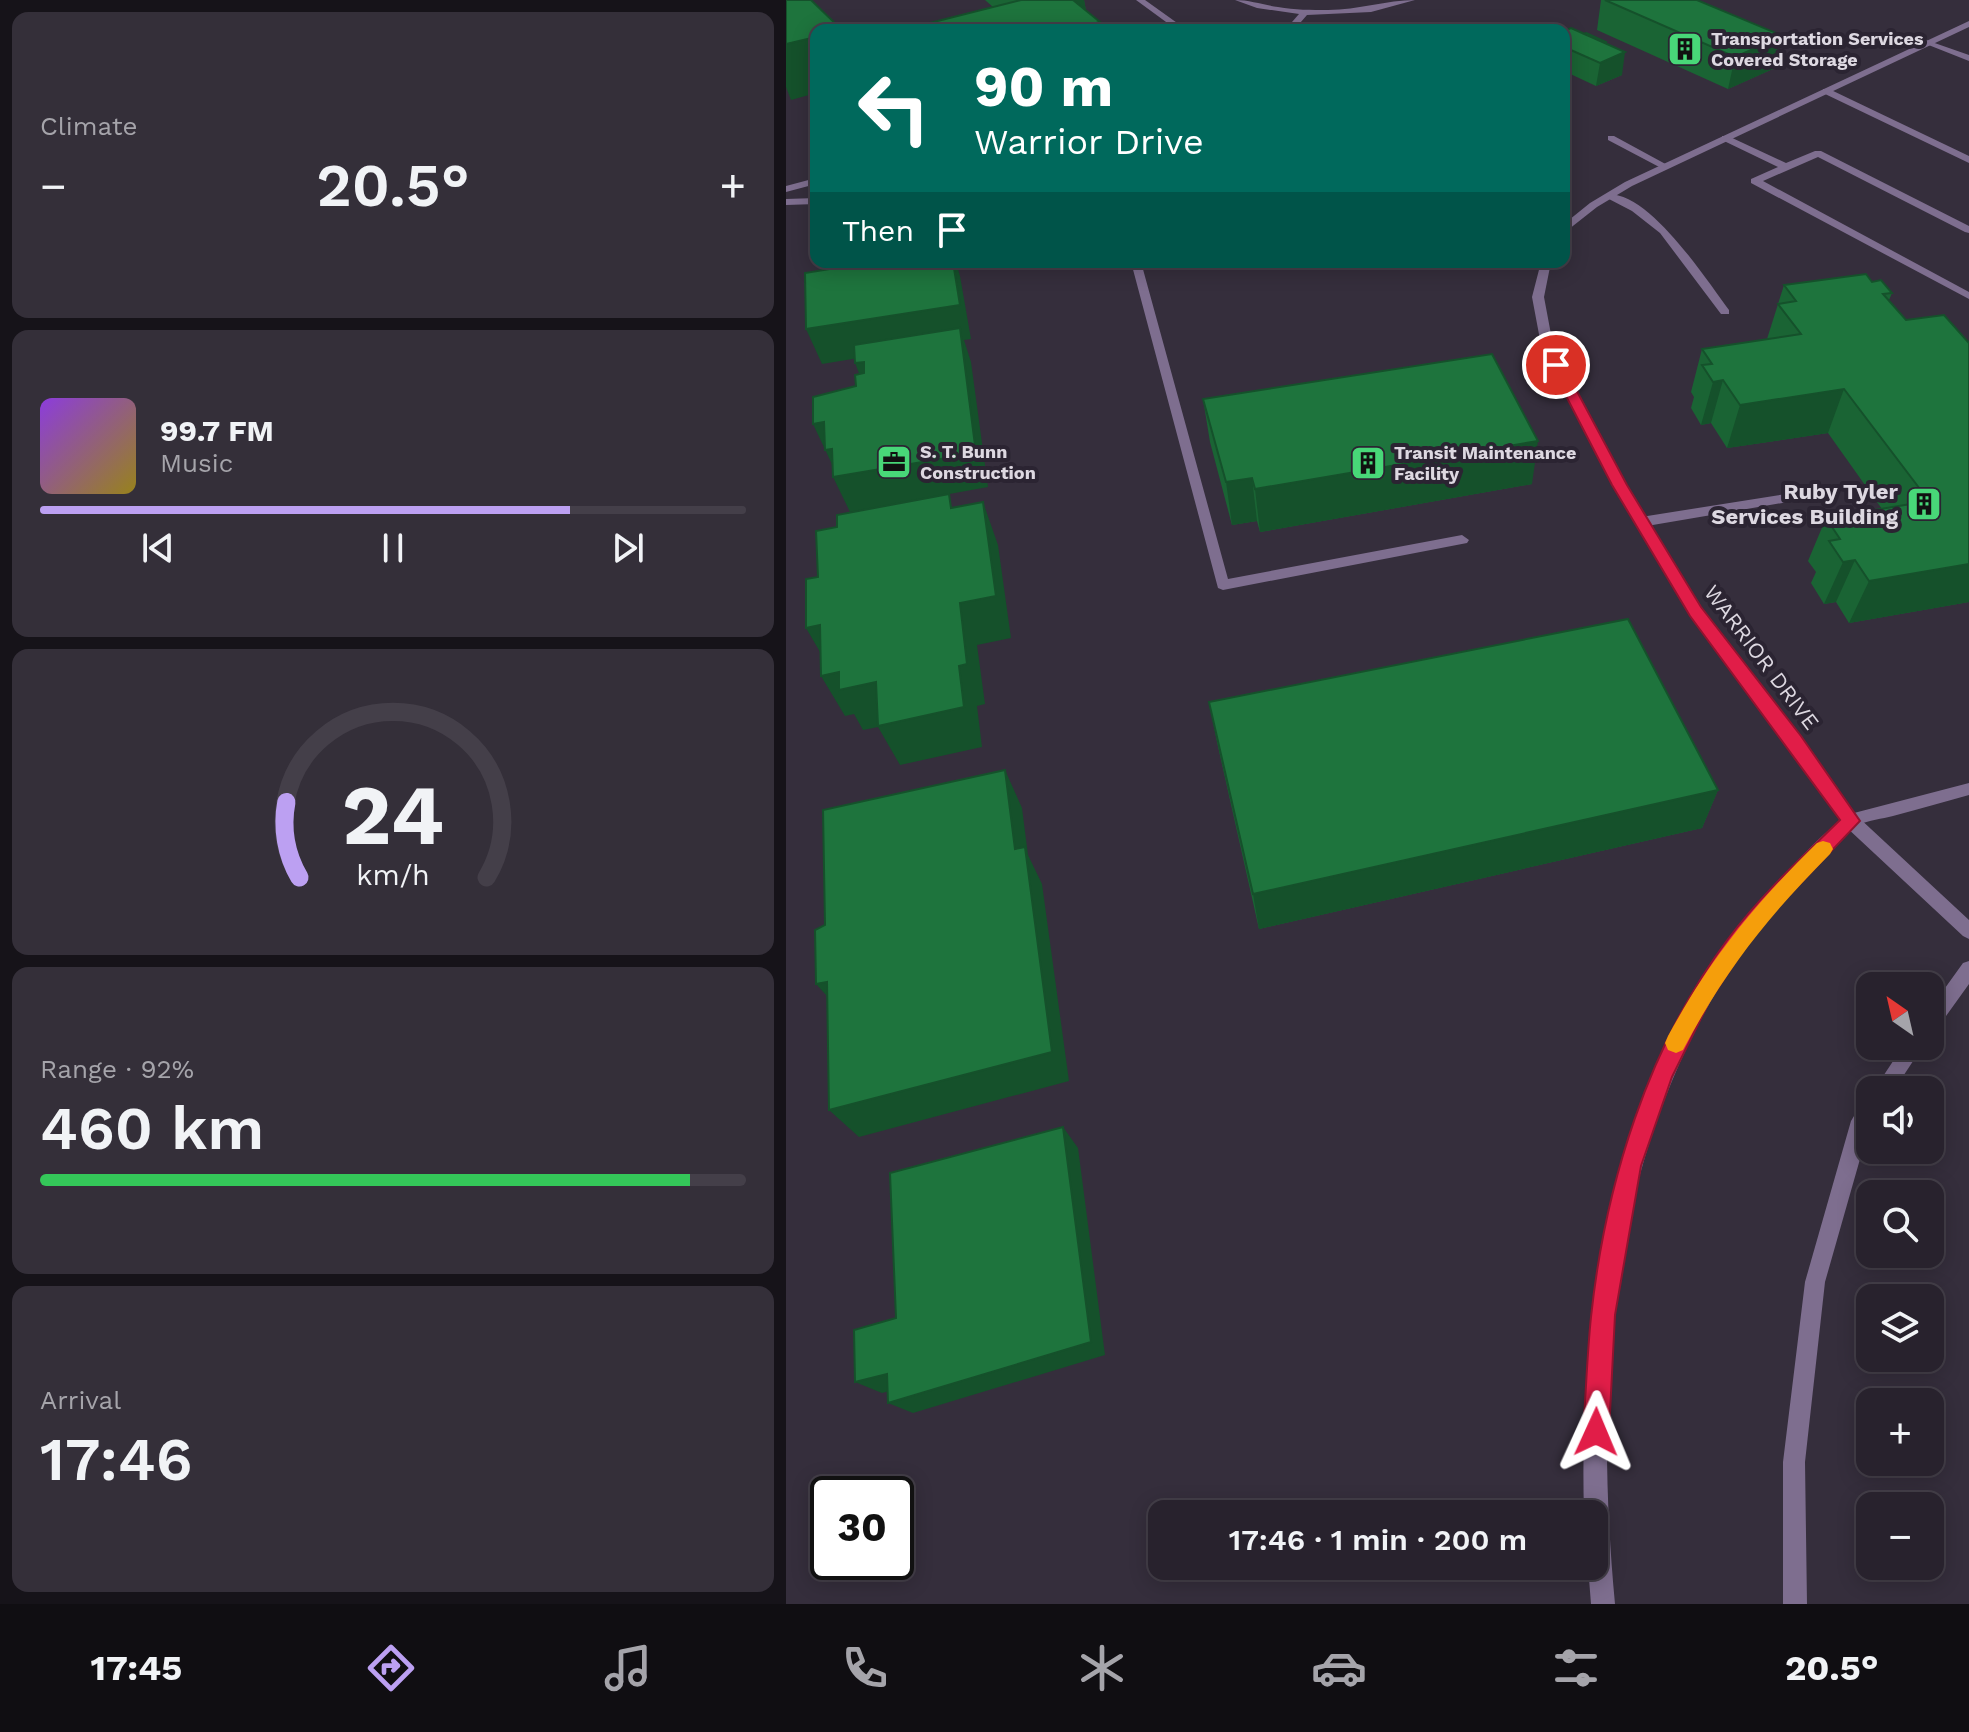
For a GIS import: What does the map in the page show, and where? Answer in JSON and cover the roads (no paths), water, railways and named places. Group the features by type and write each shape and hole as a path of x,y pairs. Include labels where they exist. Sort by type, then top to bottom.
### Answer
{"street":[{"path":"1140,0 1174,24"},
{"path":"1239,0 1306,11 1376,10 1411,0"},
{"path":"1294,24 1306,11"},
{"path":"1570,223 1611,196 1666,167 1969,24"},
{"path":"1929,42 1969,58"},
{"path":"1826,91 1969,160"},
{"path":"1611,138 1666,167"},
{"path":"1725,138 1786,167"},
{"path":"1969,230 1818,153 1755,181 1969,296"},
{"path":"786,189 810,183"},
{"path":"1611,196 1636,209 1664,231 1725,312"},
{"path":"786,202 810,201"},
{"path":"1138,268 1223,585 1462,540"},
{"name":"WARRIOR DRIVE","path":"1545,268 1538,297 1547,345 1565,386 1695,611 1795,741 1851,821 1969,931"},
{"path":"1641,522 1830,491"},
{"path":"1603,1604 1596,1495 1596,1400 1603,1315 1629,1166 1675,1045 1702,993 1768,904 1851,821 1969,789"},
{"path":"1944,1004 1969,969"},
{"path":"1795,1604 1794,1462 1815,1282 1856,1138"}],"place":[{"name":"Transportation Services Covered Storage","path":"1685,49"},
{"name":"S. T. Bunn Construction","path":"894,462"},
{"name":"Transit Maintenance Facility","path":"1368,463"},
{"name":"Ruby Tyler Services Building","path":"1924,504"}]}
